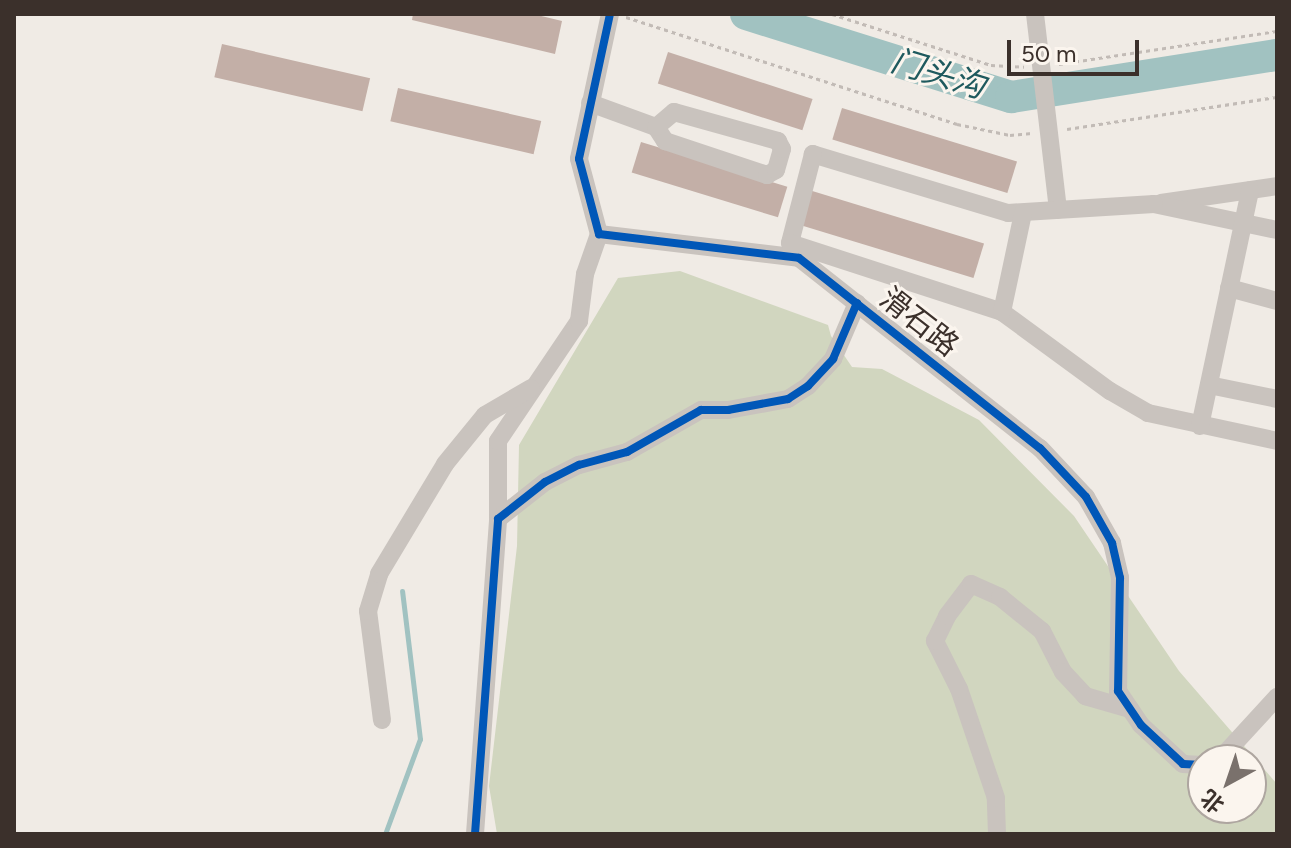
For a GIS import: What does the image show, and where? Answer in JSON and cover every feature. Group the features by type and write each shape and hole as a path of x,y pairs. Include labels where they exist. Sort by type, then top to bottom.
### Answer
{"street":[{"path":"475,834 498,519 498,441 579,321 585,274 599,234 579,159 610,14"},
{"path":"1035,14 1058,210"},
{"path":"590,103 656,127 665,141 767,175 776,170 782,149 778,141 674,112 656,127"},
{"path":"1277,186 1154,204 1008,213 813,154 790,243 1002,312 1122,398 1148,413 1277,441"},
{"path":"1200,426 1250,190"},
{"path":"1154,204 1277,230"},
{"path":"1002,312 1023,213"},
{"name":"滑石路","path":"599,234 799,258 1040,448 1086,497 1112,543 1120,578 1118,691 1141,725 1183,764 1187,764"},
{"path":"1229,288 1277,301"},
{"path":"498,519 545,482 579,465 627,452 701,410 728,410 788,399 808,386 833,359 857,303"},
{"path":"1209,385 1277,399"},
{"path":"382,720 368,611 379,574 445,464 485,415 531,388"},
{"path":"997,834 996,798 959,689 935,641 947,616 971,584 1000,597 1042,631 1063,672 1085,696 1130,709"},
{"path":"1234,744 1277,697"}],"path":[{"path":"617,14 957,124 1010,135 1277,97"}],"green space":[{"path":"680,271 828,325 831,336 852,367 882,369 979,420 1074,516 1179,671 1242,744 1187,744 1187,824 1267,824 1267,772 1277,784 1277,834 497,834 489,786 517,546 519,445 618,278"}],"building":[{"path":"413,14 533,14 562,21 555,54 412,20"},
{"path":"222,44 370,78 362,111 214,77"},
{"path":"668,52 813,99 802,130 658,83"},
{"path":"398,88 541,121 534,154 390,121"},
{"path":"842,108 1017,162 1007,193 832,140"},
{"path":"641,142 787,187 778,217 632,173"},
{"path":"809,190 984,244 973,278 798,224"}],"waterway":[{"name":"门头沟","path":"746,14 1011,97 1277,55"},
{"path":"385,834 420,739 402,591"}],"cycle path":[{"path":"610,14 579,159 599,234 799,258 1040,448 1086,497 1112,543 1120,578 1118,691 1141,725 1183,764 1187,764"},
{"path":"475,834 498,519 545,482 579,465 627,452 701,410 728,410 788,399 808,386 833,359 857,303"}]}
